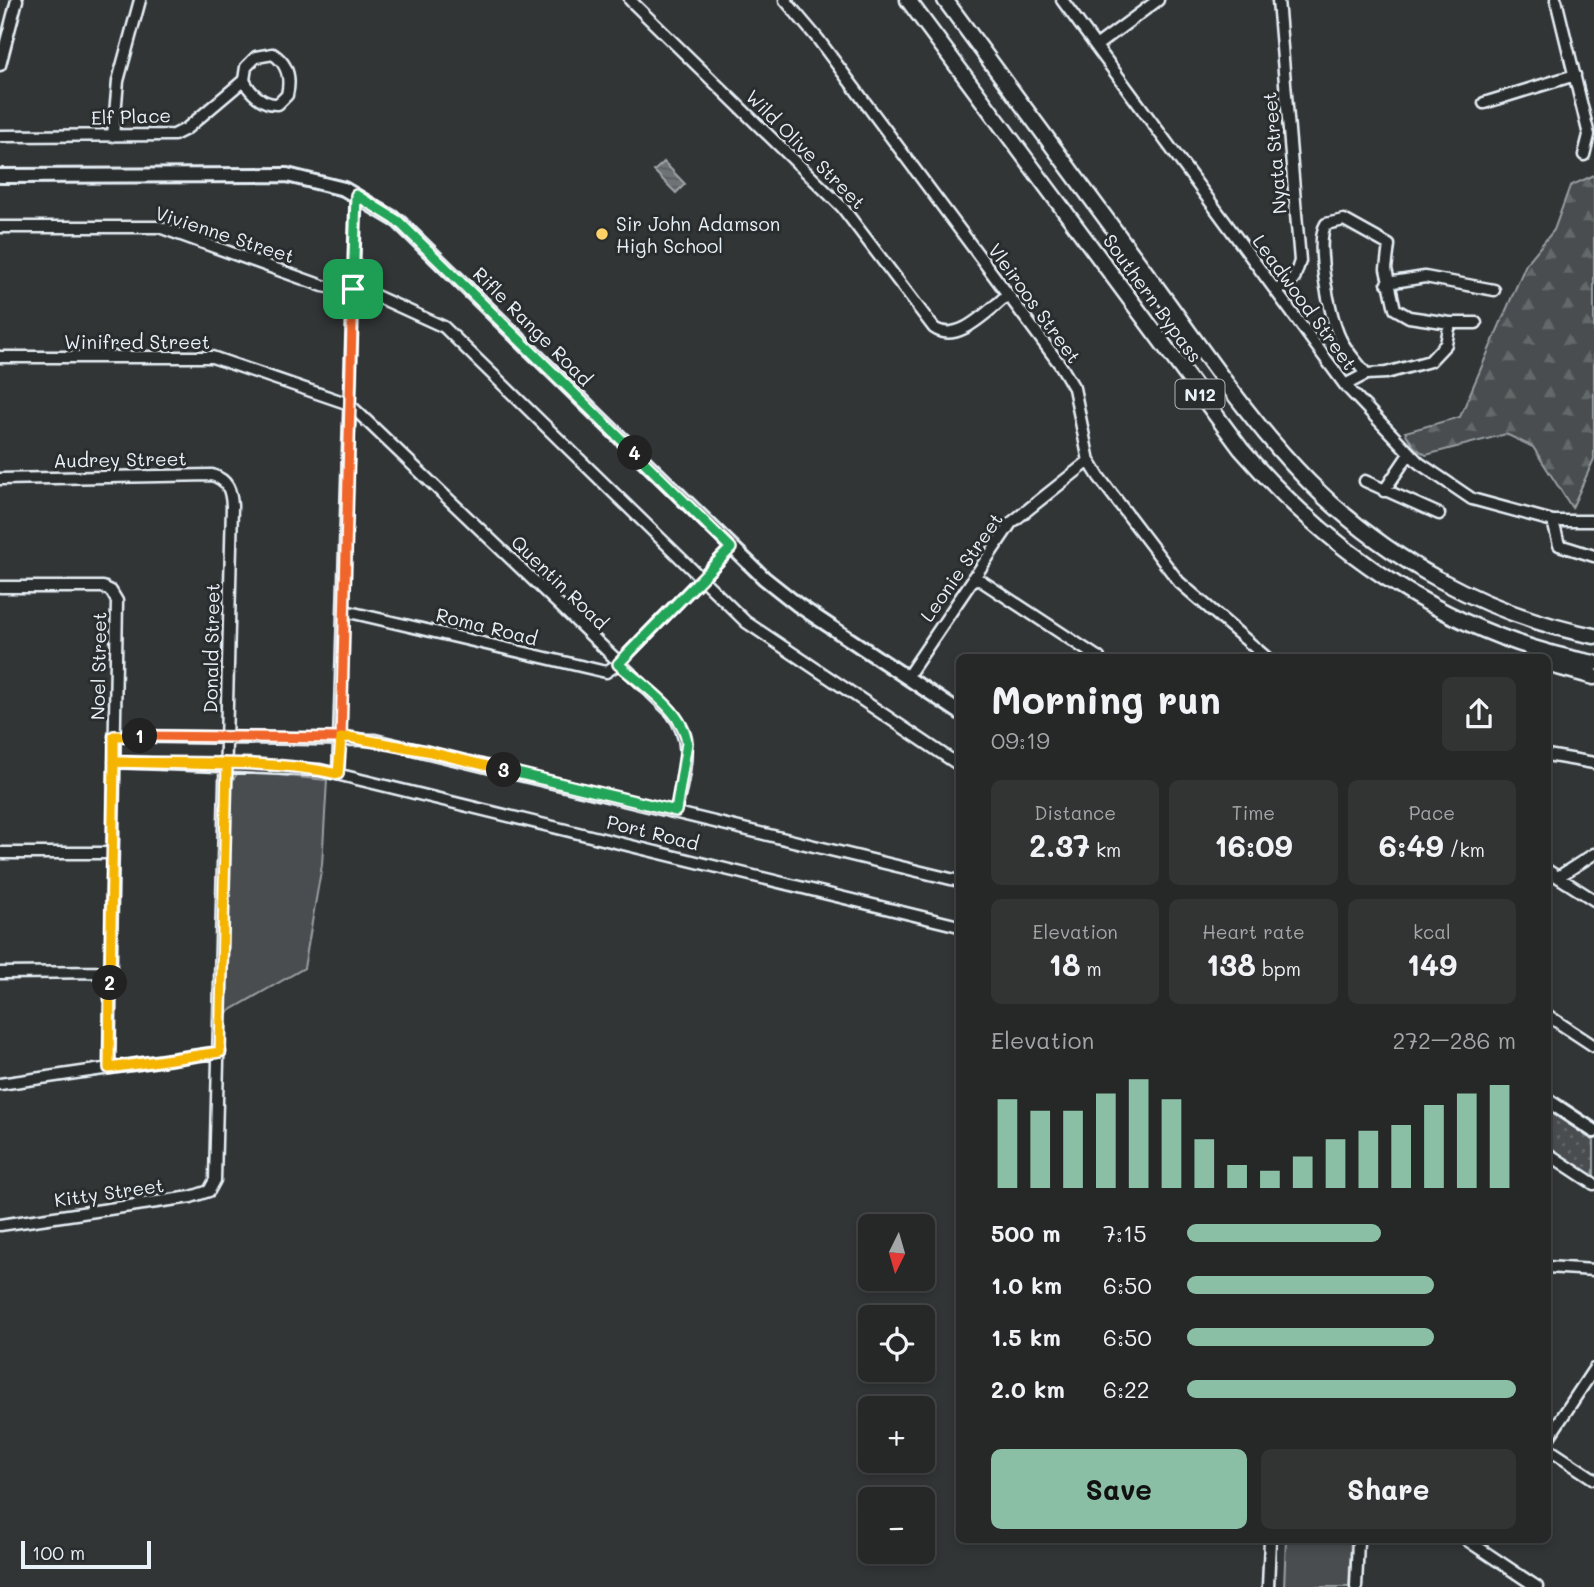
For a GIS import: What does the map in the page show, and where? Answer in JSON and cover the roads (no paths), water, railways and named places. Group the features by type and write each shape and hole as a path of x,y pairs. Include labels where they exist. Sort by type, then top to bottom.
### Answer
{"highway":[{"name":"Southern Bypass","path":"908,0 1261,473 1304,516 1367,567 1446,613 1492,633 1594,663"},
{"name":"Southern Bypass","path":"945,0 1253,417 1310,483 1366,533 1418,568 1497,606 1594,636"},
{"path":"1566,629 1594,629"},
{"path":"1492,633 1528,654"},
{"path":"1551,665 1594,677"}],"main road":[{"name":"Rifle Range Road","path":"0,176 269,173 312,179 356,195 386,212 407,230 731,548 786,596 956,710"},
{"path":"1551,1103 1594,1131"}],"street":[{"path":"0,65 17,0"},
{"path":"113,136 118,81 140,0"},
{"name":"Wild Olive Street","path":"630,0 842,207 931,325 943,334 960,331 1008,295"},
{"name":"Vleiroos Street","path":"785,0 1072,383 1089,461 1116,501 1179,582 1262,654"},
{"name":"Leadwood Street","path":"1062,0 1345,385 1409,454 1472,499 1553,521 1594,521"},
{"path":"1096,46 1158,0"},
{"name":"Nyata Street","path":"1276,291 1294,279 1300,261 1278,0"},
{"path":"1556,0 1590,135 1584,155"},
{"name":"Elf Place","path":"0,136 167,136 180,133 244,80 246,67 256,57 273,54 288,72 287,95 278,104 266,103 252,92 244,80"},
{"path":"1484,103 1575,75"},
{"path":"338,774 356,195"},
{"path":"1366,374 1337,331 1325,279 1322,232 1326,224 1344,220 1362,232 1383,239 1389,245 1385,269 1387,283 1392,303 1401,314 1450,323 1476,323"},
{"name":"Vivienne Street","path":"0,227 159,227 323,286 353,289"},
{"path":"1387,283 1425,277 1494,290"},
{"path":"353,289 409,310 450,333 759,632 956,763"},
{"path":"1345,385 1366,374 1386,373 1430,362 1446,344 1450,323"},
{"name":"Winifred Street","path":"0,357 212,357 349,404"},
{"name":"Quentin Road","path":"349,404 671,712 687,743 676,811"},
{"path":"1384,491 1409,454"},
{"name":"Leonie Street","path":"907,677 974,576 1019,515 1089,461"},
{"name":"Audrey Street","path":"0,479 212,475 222,479 231,494"},
{"path":"1364,481 1438,514"},
{"name":"Donald Street","path":"215,1180 227,765 231,494"},
{"path":"1553,521 1559,545 1594,556"},
{"path":"618,664 731,548"},
{"path":"974,576 1093,654"},
{"name":"Noel Street","path":"0,587 103,587 111,591 117,601 109,1068"},
{"name":"Roma Road","path":"345,611 606,672 618,664"},
{"name":"Port Road","path":"114,736 375,740 956,880"},
{"path":"1551,756 1594,763"},
{"name":"Port Road","path":"114,762 320,770 956,925"},
{"path":"0,853 112,853"},
{"path":"1558,877 1594,854"},
{"path":"1551,873 1594,900"},
{"path":"0,973 110,972"},
{"path":"1551,1018 1594,1046"},
{"path":"0,1084 220,1052"},
{"path":"1551,1156 1594,1184"},
{"name":"Kitty Street","path":"0,1225 191,1197 209,1191 215,1180"},
{"path":"1551,1267 1594,1270"},
{"path":"1551,1434 1594,1369"},
{"path":"1551,1451 1594,1479"},
{"path":"1268,1587 1270,1543"},
{"path":"1356,1587 1358,1543"},
{"path":"1471,1543 1537,1587"}],"place":[{"name":"Sir John Adamson High School","path":"602,234"}]}
